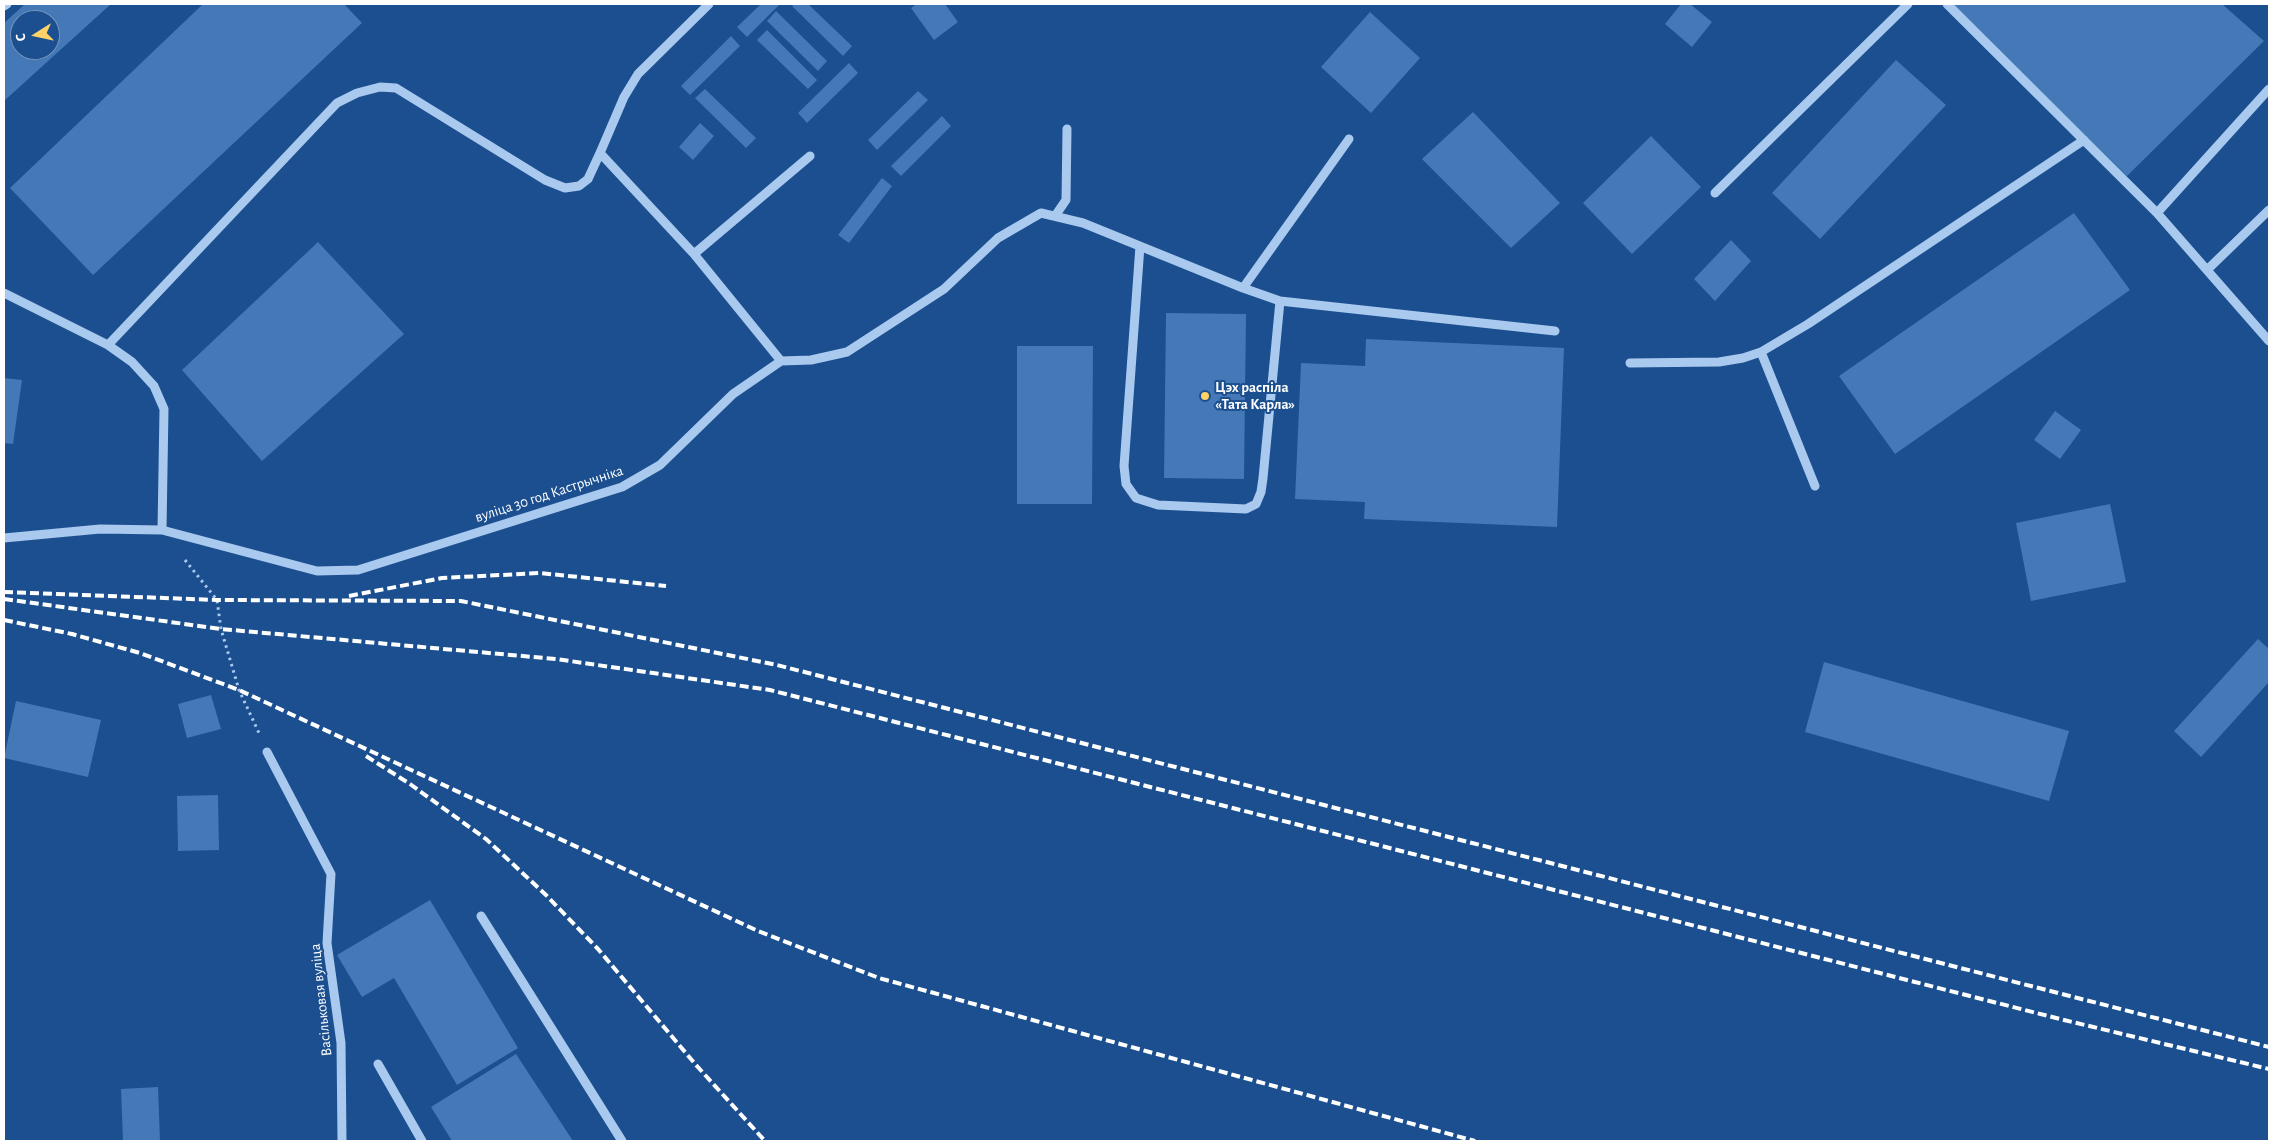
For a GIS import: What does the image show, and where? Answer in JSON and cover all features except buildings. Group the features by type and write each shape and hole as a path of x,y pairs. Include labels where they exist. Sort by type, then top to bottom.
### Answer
{"street":[{"path":"108,345 337,103 357,93 380,87 396,88 545,180 565,188 579,186 588,179 624,96 638,74 709,4"},
{"path":"1716,193 1908,4"},
{"path":"1947,4 2157,213 2269,341"},
{"path":"2157,213 2269,89"},
{"path":"1055,216 1066,200 1067,129"},
{"path":"1243,288 1349,139"},
{"path":"1630,363 1719,362 1743,358 1761,352 1808,324 2084,140"},
{"path":"600,153 694,254 781,361 811,360 847,352 944,289 998,238 1041,213 1083,223 1243,288 1280,301 1555,331"},
{"path":"694,254 810,156"},
{"path":"2207,270 2269,210"},
{"path":"1140,246 1124,466 1126,484 1136,498 1168,506 1246,509 1256,504 1261,492 1263,478 1280,301"},
{"path":"4,293 108,345 132,362 154,386 164,409 162,530"},
{"path":"1761,352 1815,486"},
{"name":"вуліца 30 год Кастрычніка","path":"4,538 100,529 162,530 317,571 358,570 622,487 660,466 733,394 781,361"},
{"name":"Васільковая вуліца","path":"267,752 331,874 327,943 341,1043 342,1141"},
{"path":"481,916 622,1141"},
{"path":"378,1064 422,1141"}],"path":[{"path":"162,530 217,600 221,629 239,690 267,752"}],"railway":[{"path":"349,596 442,578 540,573 666,586"},
{"path":"4,592 217,600 461,601 777,665 2269,1047"},
{"path":"4,599 221,629 556,659 770,690 2064,1020 2269,1069"},
{"path":"4,620 72,634 140,653 239,690 758,931 879,978 1475,1141"},
{"path":"366,756 410,784 486,839 546,895 598,949 696,1065 765,1141"}],"place":[{"name":"Цэх распіла «Тата Карла»","path":"1205,396"}]}
